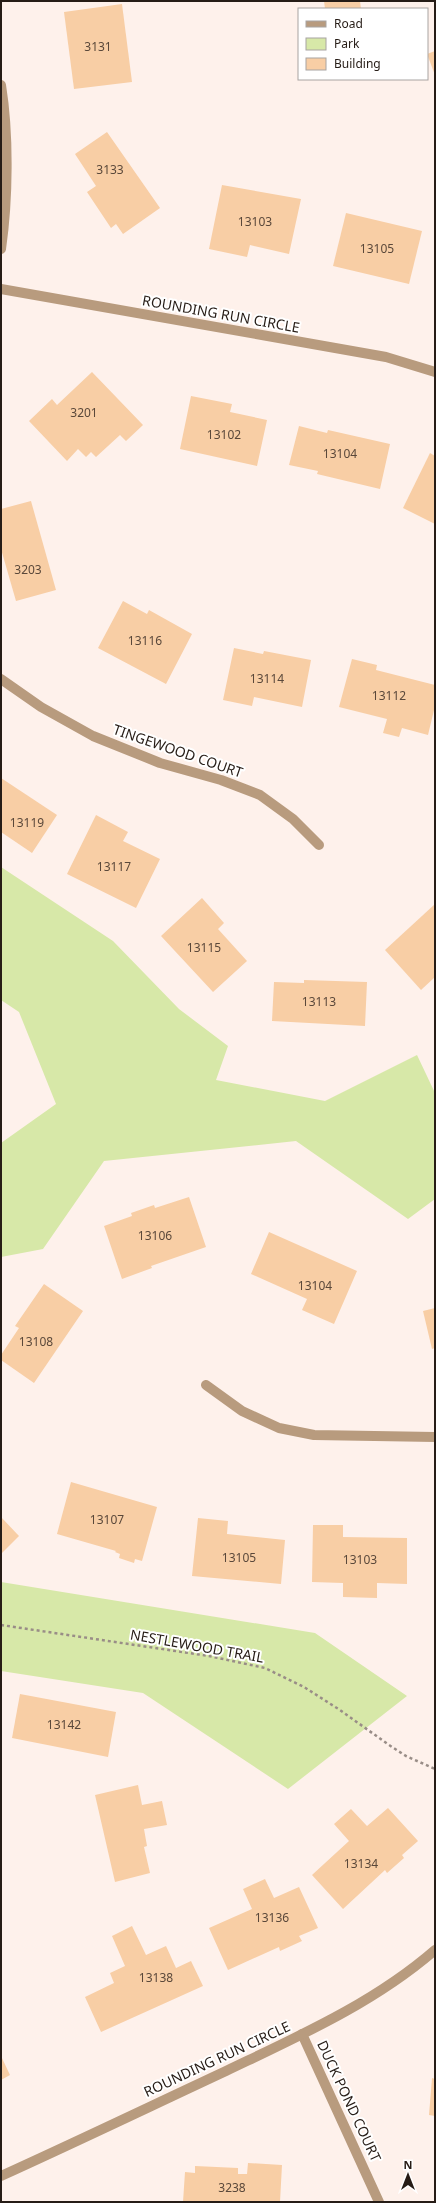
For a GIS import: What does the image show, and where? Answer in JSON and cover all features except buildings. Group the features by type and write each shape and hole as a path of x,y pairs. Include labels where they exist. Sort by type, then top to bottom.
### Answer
{"street":[{"path":"1,85 6,155 5,222 1,249"},
{"name":"ROUNDING RUN CIRCLE","path":"1,289 386,357 435,372"},
{"name":"TINGEWOOD COURT","path":"1,679 40,707 93,736 160,763 221,780 260,795 294,819 319,845"},
{"path":"206,1385 242,1411 279,1428 314,1435 435,1437"},
{"name":"ROUNDING RUN CIRCLE","path":"1,2176 302,2034 365,2001 416,1967 435,1950"},
{"name":"DUCK POND COURT","path":"302,2034 379,2202"}],"path":[{"name":"NESTLEWOOD TRAIL","path":"1,1625 209,1656 265,1668 304,1687 340,1710 395,1749 435,1769"}],"green space":[{"path":"1,867 113,941 179,1009 228,1046 216,1080 325,1101 417,1055 435,1093 435,1199 408,1219 296,1141 104,1161 43,1249 1,1257 1,1143 56,1104 19,1012 1,1000"},
{"path":"1,1582 315,1633 407,1696 288,1789 143,1693 1,1671"}]}
